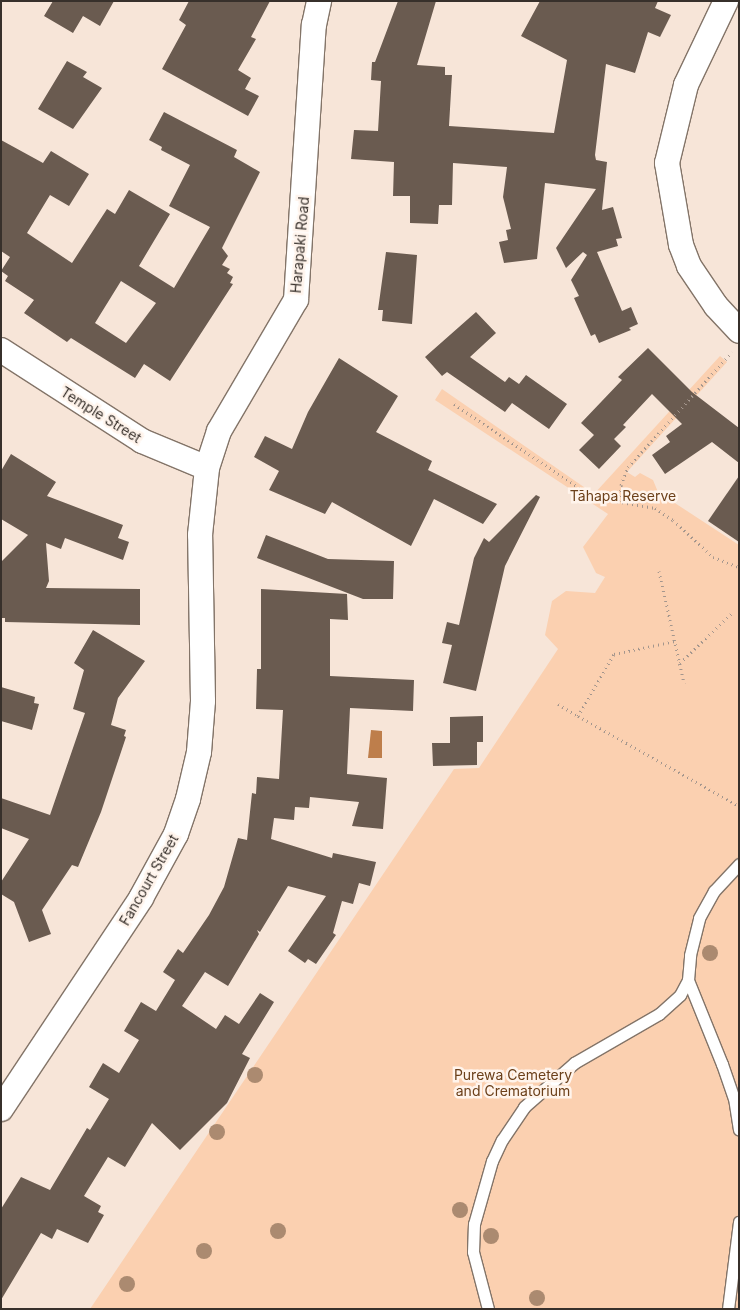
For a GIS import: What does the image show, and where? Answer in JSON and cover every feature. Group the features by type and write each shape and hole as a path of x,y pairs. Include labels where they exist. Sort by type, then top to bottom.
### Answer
{"street":[{"name":"Harapaki Road","path":"207,468 219,431 296,300 314,25 319,1"},
{"path":"726,1 686,85 668,163 681,245 689,266 716,306 739,331"},
{"name":"Temple Street","path":"1,350 142,441 207,468"},
{"name":"Fancourt Street","path":"1,1109 145,891 176,834 188,799 199,752 203,701 200,535 207,468"}],"lane":[{"path":"488,1309 473,1252 474,1224 492,1161 502,1140 524,1107 574,1063 659,1014 680,995 688,980 690,955 699,918 714,891 739,864"},
{"path":"688,980 734,1098 739,1130"},
{"path":"728,1309 739,1222"}],"path":[{"path":"620,501 621,485 628,467 739,344"},
{"path":"454,404 593,497 603,501 620,501 663,512 713,556 739,567"},
{"path":"659,571 684,683"},
{"path":"680,664 733,612"},
{"path":"578,716 614,654 675,641"},
{"path":"558,704 739,806"}],"green space":[{"name":"Purewa Cemetery and Crematorium","path":"720,356 727,362 627,472 635,477 640,473 653,480 658,492 739,545 739,1309 90,1309 454,769 479,768 558,649 545,635 552,601 566,591 595,593 605,577 596,573 583,547 608,514 435,400 442,389 594,494"}],"shaded area":[{"path":"371,730 382,731 382,758 368,758"}],"building":[{"path":"53,1 114,1 100,26 83,16 73,33 44,16"},
{"path":"189,1 270,1 251,37 256,39 238,70 251,78 245,89 259,96 248,116 162,69 186,25 179,20"},
{"path":"398,1 436,1 417,65 445,67 445,75 452,75 449,126 554,133 567,60 521,36 540,1 658,1 655,8 671,15 660,37 648,32 635,73 606,64 595,155 596,160 607,162 602,210 613,207 622,238 616,239 618,246 597,252 622,311 631,307 638,324 629,328 631,330 599,343 595,334 591,336 574,298 579,296 571,280 587,255 583,252 566,268 556,248 596,189 545,183 537,259 504,263 499,242 508,240 506,230 511,229 503,197 507,167 453,163 452,205 439,205 438,224 410,223 410,196 393,196 394,162 351,159 354,130 378,131 381,81 371,80 372,62 375,62"},
{"path":"67,61 87,72 83,77 102,88 73,129 38,109"},
{"path":"164,112 237,150 234,157 260,172 222,248 228,256 222,265 230,269 227,273 233,277 230,283 233,284 170,381 144,364 135,378 71,338 67,342 24,313 34,300 5,281 8,276 1,271 10,257 1,251 1,140 43,163 51,151 89,174 69,206 50,195 27,233 72,263 107,209 115,214 129,190 170,214 139,266 174,288 210,227 169,206 190,165 161,150 162,147 149,140","holes":["121,281 156,303 126,343 95,323"]},
{"path":"386,252 417,255 412,324 382,321 383,310 378,310"},
{"path":"476,312 496,333 470,357 505,382 509,377 519,384 526,375 567,404 549,429 512,403 505,412 447,372 442,376 425,357"},
{"path":"648,348 692,392 739,428 739,463 712,442 665,474 652,455 670,442 666,436 682,424 652,394 623,425 626,427 614,439 621,446 599,469 579,450 594,435 581,423 622,380 618,377"},
{"path":"339,358 398,396 376,432 432,461 428,470 497,504 483,524 434,499 411,546 332,502 325,514 269,490 279,471 254,457 265,436 292,449 308,412"},
{"path":"11,454 56,482 47,496 123,525 118,538 129,542 123,560 65,538 61,549 46,543 49,581 46,588 140,589 140,625 5,622 5,618 1,618 1,562 28,535 1,519 1,471"},
{"path":"739,476 739,542 708,521"},
{"path":"536,495 540,497 505,566 476,691 443,683 452,645 442,643 447,622 459,625 474,558 484,538 489,542"},
{"path":"266,535 328,559 394,561 393,599 363,599 257,558"},
{"path":"261,589 347,594 348,620 330,619 330,676 414,680 413,711 350,708 347,774 387,778 383,829 352,826 359,802 310,797 309,808 295,807 294,820 274,818 271,839 332,858 333,853 376,862 370,886 359,883 353,904 342,901 333,933 336,935 316,964 308,959 305,963 288,951 326,896 288,886 260,932 257,930 259,934 228,986 205,972 182,1006 216,1029 225,1015 239,1024 260,993 274,1002 242,1054 250,1058 227,1103 180,1150 152,1123 125,1167 108,1157 84,1196 101,1206 98,1212 104,1215 88,1243 57,1229 52,1239 41,1233 1,1300 1,1209 21,1177 50,1190 87,1128 90,1130 109,1099 89,1087 103,1063 119,1073 139,1040 124,1031 141,1002 156,1011 175,980 163,972 178,949 183,953 209,915 224,887 238,838 247,840 252,793 256,794 257,777 279,779 283,710 256,709 257,669 261,669"},
{"path":"93,630 145,661 118,698 111,725 126,730 124,736 126,737 101,812 78,867 72,865 42,910 51,934 29,942 14,902 1,894 1,882 29,839 1,828 1,798 50,815 85,713 73,709 84,670 74,663"},
{"path":"1,687 35,697 34,703 39,704 32,730 1,721"},
{"path":"483,716 483,742 477,742 477,765 433,766 432,743 450,743 450,717"}],"park label":[{"name":"Tāhapa Reserve","path":"623,496"}]}
